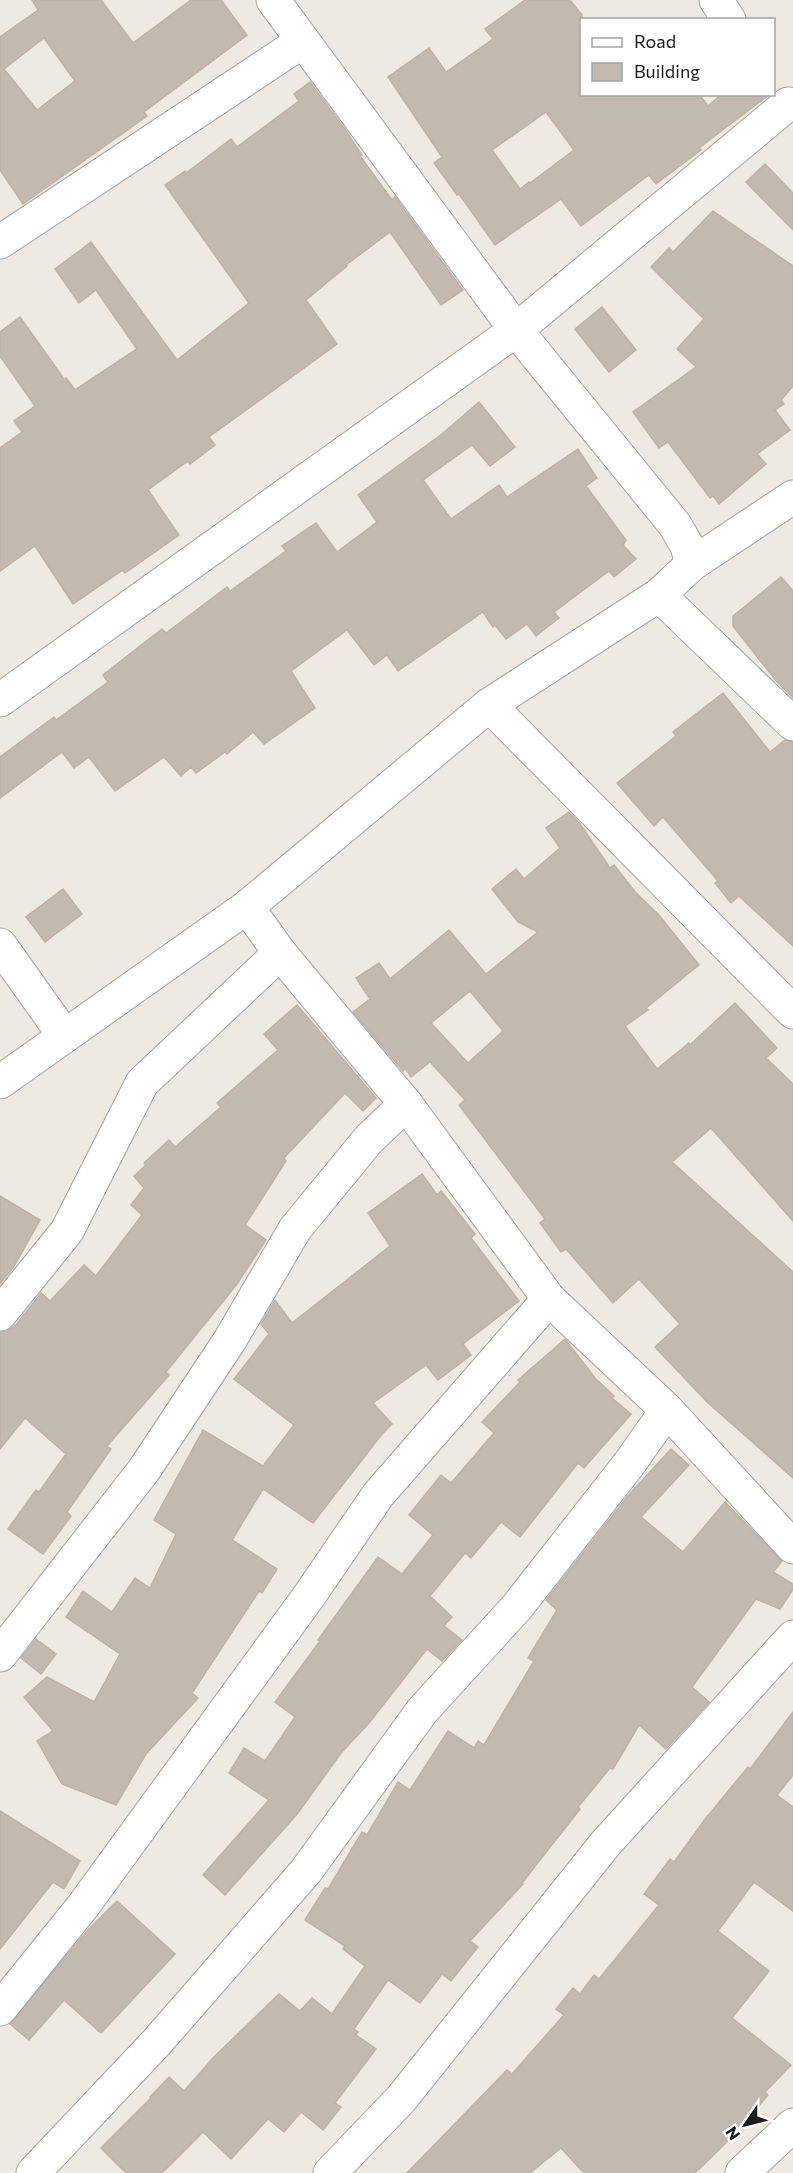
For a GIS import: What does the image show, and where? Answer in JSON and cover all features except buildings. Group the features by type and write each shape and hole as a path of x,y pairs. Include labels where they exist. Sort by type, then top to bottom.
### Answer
{"street":[{"path":"273,0 516,330 675,525 687,546 692,564"},
{"path":"716,0 728,18"},
{"path":"0,242 303,41"},
{"path":"0,699 516,330 785,100"},
{"path":"0,1082 247,907 489,705 659,595 692,564 793,497"},
{"path":"659,595 793,724"},
{"path":"489,705 793,1012"},
{"path":"247,907 280,953 406,1104 549,1299 667,1410 793,1547"},
{"path":"0,945 64,1035"},
{"path":"0,1314 67,1231 142,1083 280,953"},
{"path":"0,1655 144,1470 230,1340 296,1229 369,1139 406,1104"},
{"path":"0,2009 83,1906 309,1596 378,1495 549,1299"},
{"path":"33,2173 156,2043 306,1871 422,1711 517,1607 629,1464 667,1410"},
{"path":"330,2173 401,2099 606,1843 793,1637"},
{"path":"741,2173 793,2125"}]}
